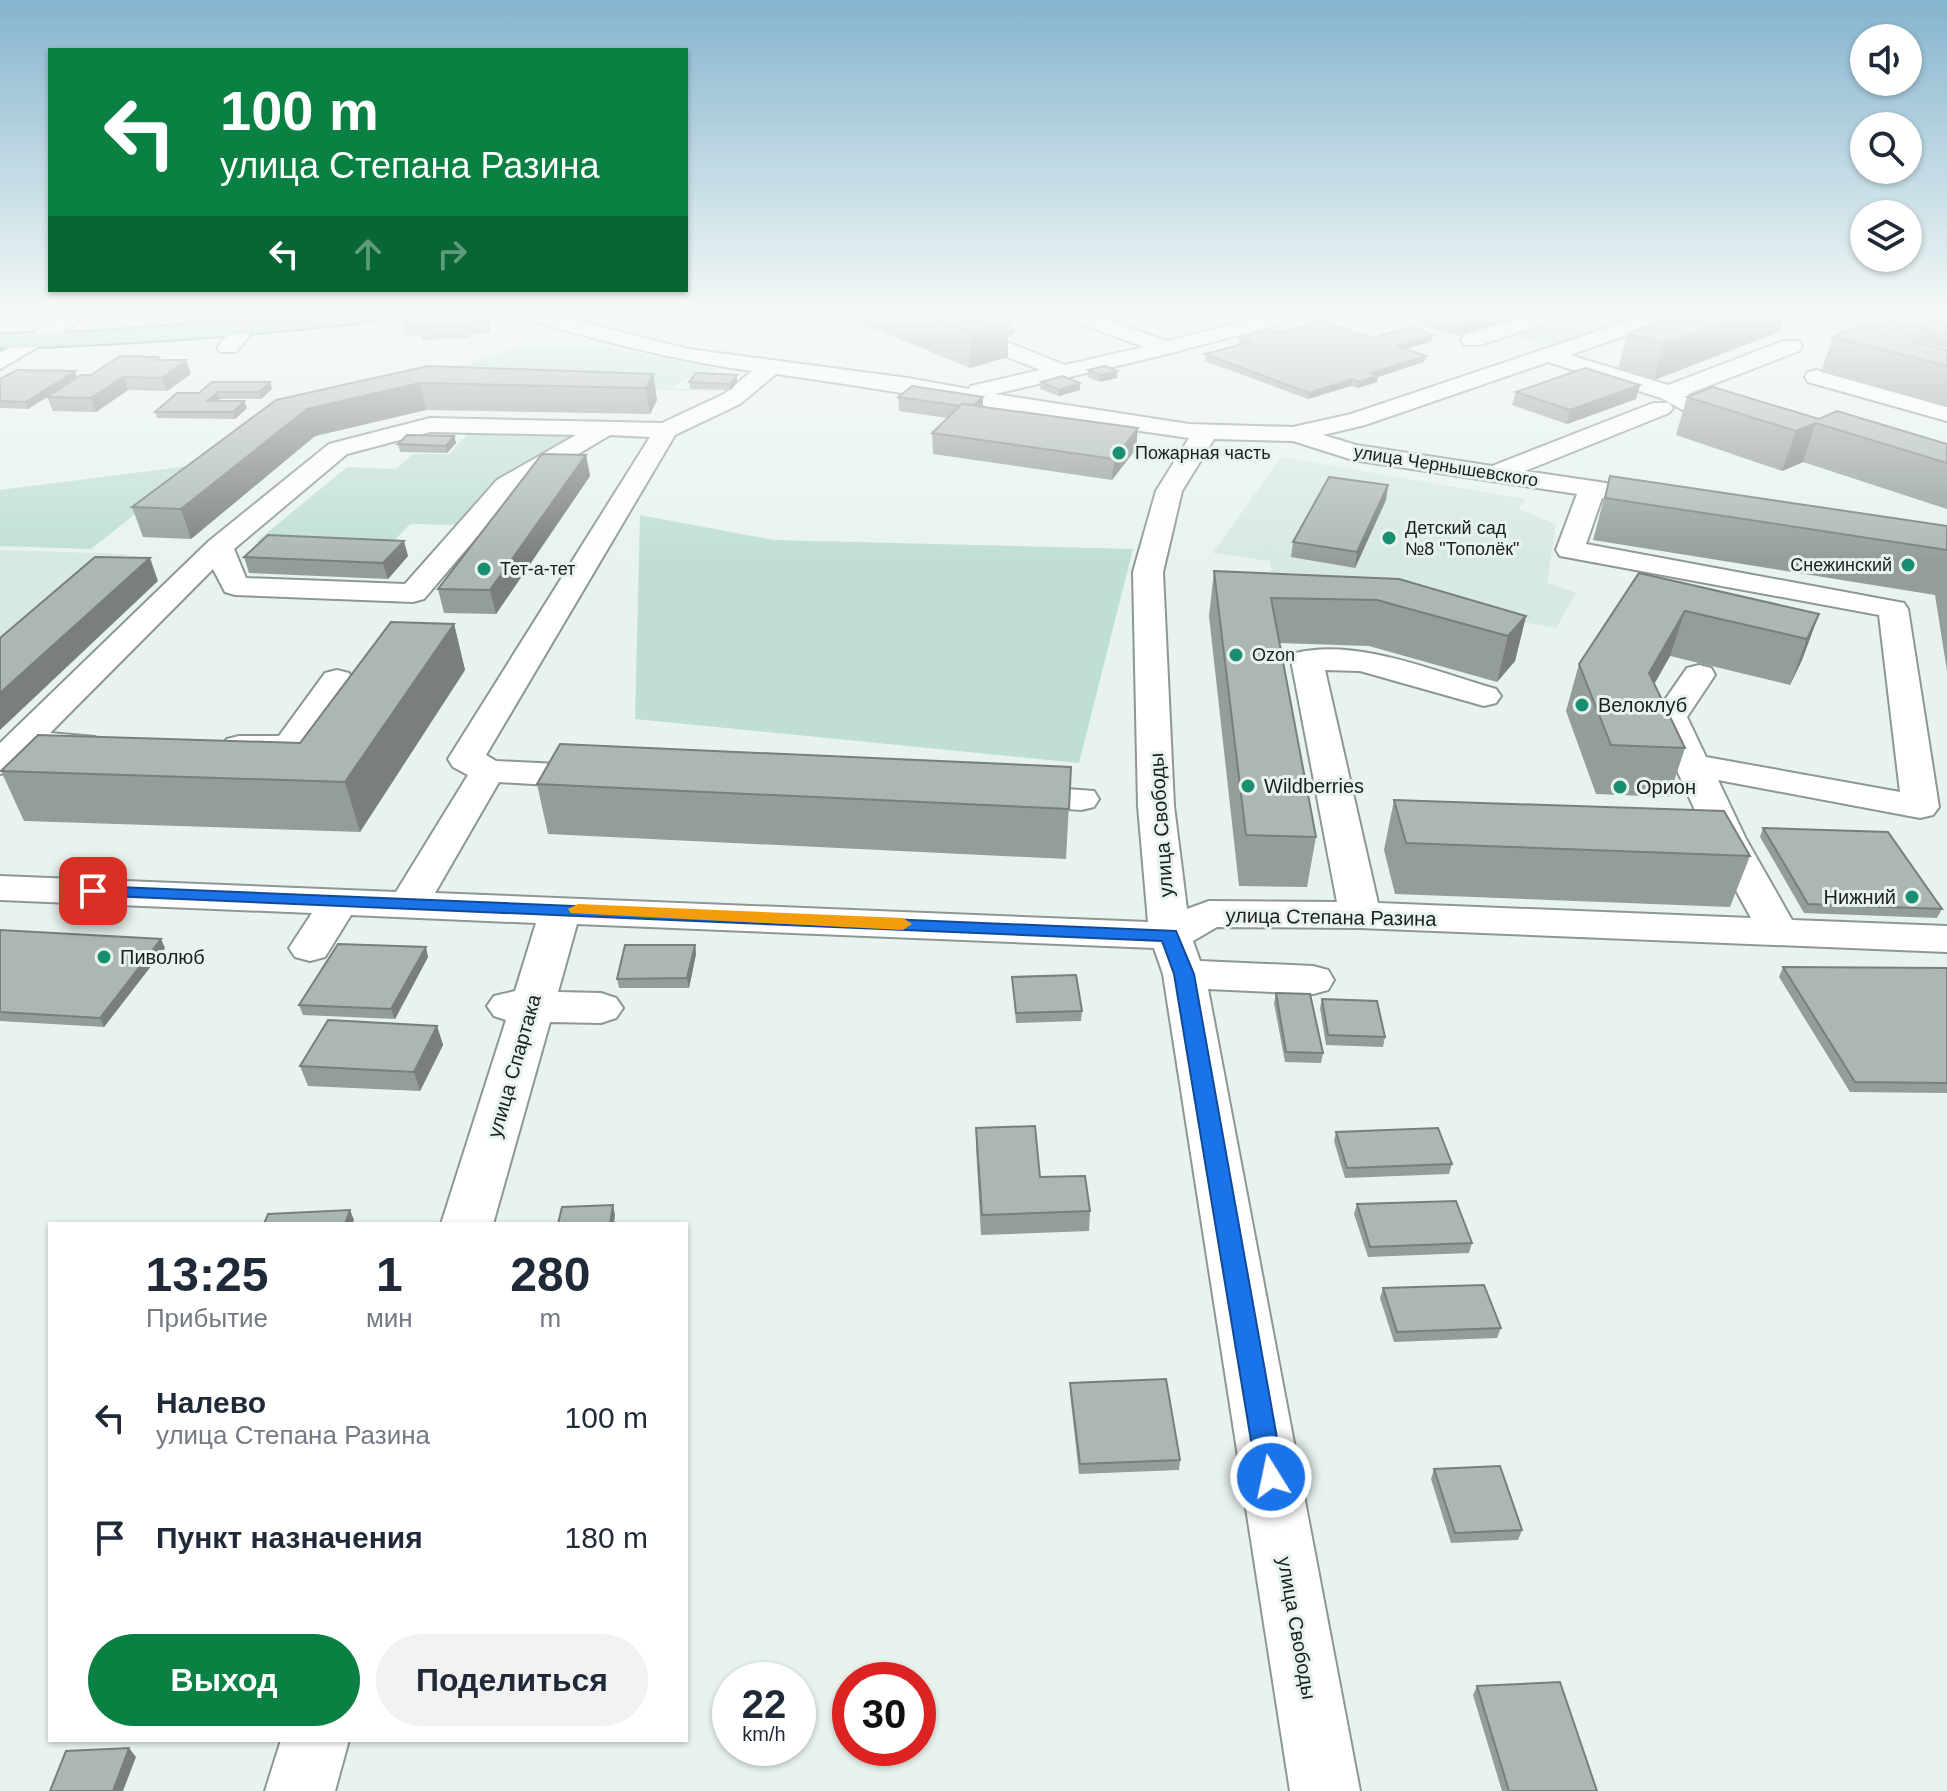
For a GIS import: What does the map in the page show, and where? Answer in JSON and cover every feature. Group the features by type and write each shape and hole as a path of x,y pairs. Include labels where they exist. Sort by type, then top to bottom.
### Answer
{"street":[{"path":"10,753 219,547 338,449 430,425 666,430 736,396"},
{"path":"872,407 891,396"},
{"name":"улица Чернышевского","path":"972,396 1030,408 1205,433 1295,434 1353,452 1683,502"},
{"path":"1295,434 1357,420 1429,396"},
{"path":"1654,396 1764,431"},
{"path":"1491,475 1675,396"},
{"path":"1882,396 1947,414"},
{"path":"219,547 235,586 413,593 506,486 605,428"},
{"path":"629,778 488,771 466,759 666,430"},
{"name":"улица Свободы","path":"1205,433 1169,491 1148,572 1156,806 1177,955 1325,1791"},
{"path":"1592,489 1570,550 1893,609 1920,807 1693,765"},
{"path":"1360,915 1307,660 1362,661 1484,696"},
{"path":"1699,675 1670,717 1727,839 1779,932"},
{"path":"209,746 289,747 337,680"},
{"path":"10,753 114,744"},
{"path":"409,903 488,771"},
{"path":"987,794 1081,799"},
{"path":"1680,837 1727,839"},
{"path":"0,888 561,909 1177,955 1313,980"},
{"path":"310,948 340,901"},
{"name":"улица Спартака","path":"467,1222 520,1007 561,909"},
{"name":"улица Степана Разина","path":"1177,955 1209,914 1360,915 1947,939"},
{"path":"520,1007 601,1008"},
{"path":"300,1791 314,1742"}],"shaded area":[{"name":"Детский сад №8 \"Тополёк\"","path":"1281,457 1525,499 1518,509 1556,524 1547,583 1576,593 1556,628 1271,574 1270,561 1213,553"},
{"path":"0,550 128,554 0,665"}],"green space":[{"path":"472,429 592,430 461,525 410,524 386,549 256,542 347,467 396,469 413,454 449,454"},
{"path":"197,465 91,549 0,546 0,490"},
{"path":"640,515 774,540 1133,549 1079,763 635,719"}],"building":[{"path":"0,396 36,396 26,402 0,401"},
{"path":"49,396 95,396 91,398 47,397"},
{"path":"174,396 214,396 207,401 244,401 233,412 155,412"},
{"path":"296,396 365,396 307,409 181,509 132,507 276,400"},
{"path":"1527,396 1610,396 1570,410"},
{"path":"1741,396 1819,419 1837,411 1947,444 1947,463 1816,423 1796,431 1687,397"},
{"path":"898,397 983,397 974,405 960,406"},
{"path":"962,404 1138,428 1114,459 932,433"},
{"path":"407,435 454,436 446,446 398,444"},
{"path":"542,454 586,455 490,590 438,589"},
{"path":"1610,476 1947,526 1947,550 1605,498"},
{"path":"1329,477 1388,485 1357,552 1293,542"},
{"path":"268,535 404,541 383,563 244,557"},
{"path":"95,557 150,558 0,693 0,638"},
{"path":"1214,571 1399,579 1526,616 1508,636 1377,600 1271,598 1316,837 1246,835"},
{"path":"1639,573 1819,614 1807,639 1685,611 1649,673 1685,748 1611,745 1579,664"},
{"path":"391,622 454,624 345,782 1,771 38,735 300,743"},
{"path":"560,744 1071,767 1069,809 537,784"},
{"path":"1394,800 1724,811 1750,856 1406,843"},
{"path":"1763,828 1888,832 1942,909 1808,904"},
{"path":"0,930 161,939 100,1018 0,1012"},
{"path":"338,944 426,947 391,1009 299,1005"},
{"path":"625,945 695,945 687,978 617,979"},
{"path":"1783,967 1947,968 1947,1083 1855,1082"},
{"path":"1076,975 1082,1011 1016,1013 1012,977"},
{"path":"1276,993 1310,994 1323,1053 1286,1052"},
{"path":"1322,999 1377,1001 1385,1037 1328,1035"},
{"path":"328,1020 437,1026 414,1072 300,1066"},
{"path":"1035,1126 1040,1177 1085,1176 1090,1211 982,1215 976,1128"},
{"path":"1438,1128 1452,1164 1347,1168 1336,1132"},
{"path":"1456,1201 1472,1243 1370,1247 1357,1204"},
{"path":"613,1205 610,1222 558,1222 562,1207"},
{"path":"350,1210 346,1222 265,1222 268,1214"},
{"path":"1484,1285 1501,1328 1397,1332 1383,1288"},
{"path":"1166,1379 1180,1460 1080,1464 1070,1383"},
{"path":"1500,1466 1522,1530 1455,1533 1434,1469"},
{"path":"1560,1682 1597,1791 1509,1791 1477,1686"},
{"path":"129,1748 113,1791 50,1791 66,1751"}],"slow traffic":[{"path":"578,909 903,924"}],"place":[{"name":"Пожарная часть","path":"1119,453"},
{"name":"Детский сад №8 \"Тополёк\"","path":"1389,538"},
{"name":"Снежинский","path":"1908,565"},
{"name":"Тет-а-тет","path":"484,569"},
{"name":"Ozon","path":"1236,655"},
{"name":"Велоклуб","path":"1582,705"},
{"name":"Wildberries","path":"1248,786"},
{"name":"Орион","path":"1620,787"},
{"name":"Нижний","path":"1912,897"},
{"name":"Пиволюб","path":"104,957"}],"route":[{"path":"93,891 1170,936 1184,974 1271,1477"}]}
